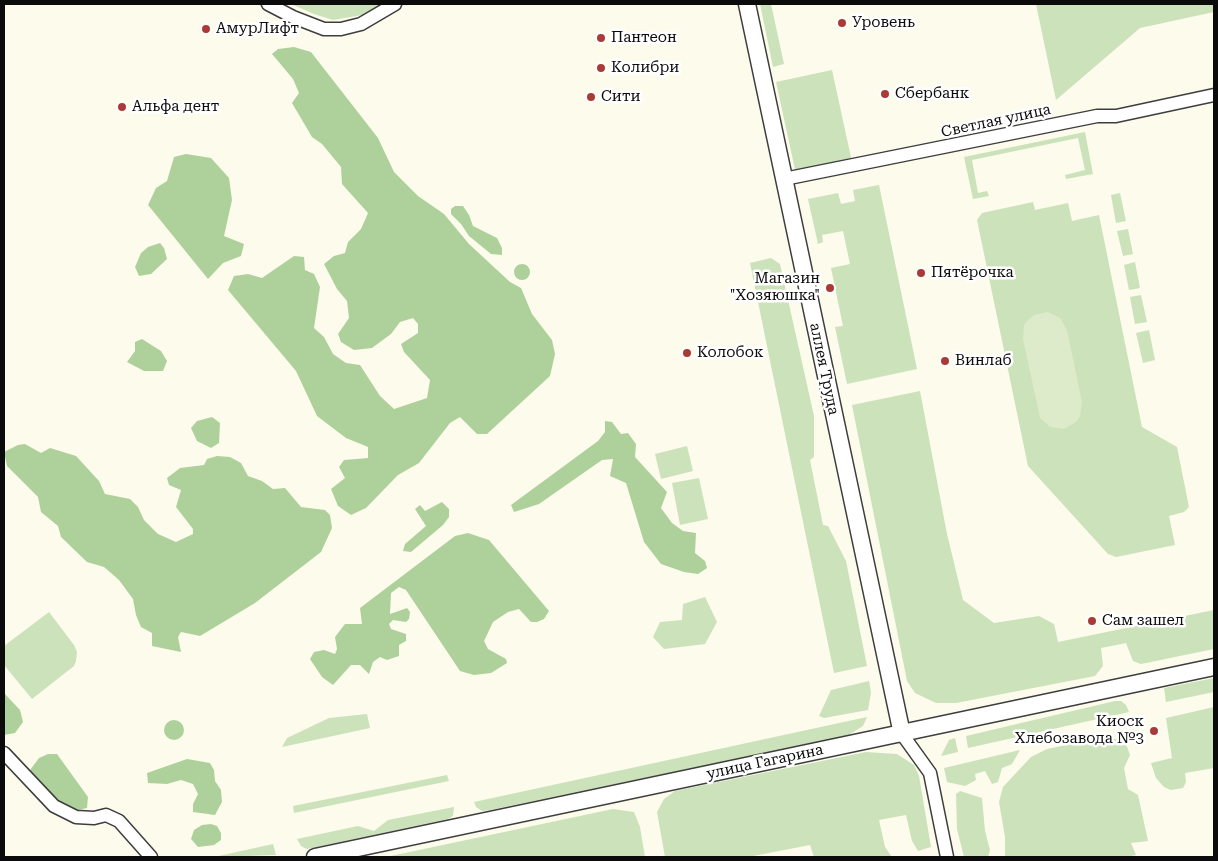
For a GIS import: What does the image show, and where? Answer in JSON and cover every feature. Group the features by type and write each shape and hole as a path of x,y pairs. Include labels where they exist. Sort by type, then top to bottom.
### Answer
{"street":[{"path":"268,4 324,29 341,29 361,24 395,4"},
{"name":"аллея Труда","path":"746,4 902,734"},
{"name":"Светлая улица","path":"784,180 1097,116 1116,116 1214,95"},
{"name":"улица Гагарина","path":"315,857 1214,667"},
{"path":"902,734 930,773 947,857"},
{"path":"4,753 54,806 76,817 94,818 106,816 119,821 152,857"}],"green space":[{"path":"291,4 381,4 362,15 333,20"},
{"path":"760,4 771,4 784,64 773,67"},
{"path":"1036,4 1214,4 1214,12 1140,28 1056,100"},
{"path":"294,47 311,52 378,138 394,172 418,196 444,214 469,244 510,282 521,288 532,314 552,340 555,354 550,376 487,434 477,434 460,417 450,423 419,463 398,475 366,508 351,515 338,506 331,489 345,478 339,467 344,460 368,458 368,447 346,438 317,416 296,371 228,290 234,276 248,274 262,278 294,256 304,257 305,270 314,274 320,287 314,328 324,337 333,354 346,363 360,365 380,396 394,409 427,398 430,380 404,352 401,344 418,333 418,324 413,318 400,322 391,334 372,348 354,350 341,342 338,334 349,318 347,301 337,289 324,264 334,256 345,253 348,242 361,229 368,213 342,184 341,167 322,144 312,137 292,103 299,93 293,79 272,54 278,49"},
{"path":"832,70 852,162 796,174 776,82"},
{"path":"1085,132 1093,174 1066,179 1065,175 1085,170 1078,138 972,160 978,193 987,191 989,196 973,199 964,157"},
{"path":"186,154 211,158 229,178 232,200 224,236 244,244 241,256 223,263 208,279 148,205 156,188 167,181 174,157"},
{"path":"879,185 917,369 847,384 835,327 843,326 831,268 850,264 843,231 822,235 823,242 818,244 808,199 838,193 841,204 855,201 853,190"},
{"path":"1120,193 1126,221 1116,223 1111,195"},
{"path":"1033,202 1035,210 1068,203 1072,221 1099,215 1142,427 1177,447 1189,507 1184,512 1169,516 1175,545 1116,557 1108,554 1028,466 977,220 982,213"},
{"path":"455,206 463,206 473,226 497,238 502,248 502,255 491,254 469,236 451,214 451,209"},
{"path":"1128,229 1133,254 1123,256 1117,231"},
{"path":"160,243 164,248 167,259 151,274 139,276 135,267 141,253 148,247"},
{"path":"771,258 780,264 814,416 814,457 810,460 823,525 828,526 846,561 867,666 834,673 750,263"},
{"path":"1135,262 1140,288 1129,290 1124,265"},
{"path":"519,264 525,264 530,269 528,278 519,280 514,275 514,269"},
{"path":"1141,295 1147,322 1135,324 1130,297"},
{"path":"1048,312 1060,318 1067,330 1082,402 1080,416 1076,422 1064,429 1050,427 1040,418 1023,339 1024,325 1028,320 1034,315"},
{"path":"1149,330 1155,360 1143,363 1136,333"},
{"path":"142,339 161,351 167,361 163,371 144,371 127,362 135,351 135,342"},
{"path":"920,391 947,534 963,600 994,623 1039,616 1054,624 1058,642 1214,610 1214,649 1141,664 1133,661 1126,643 1101,648 1103,666 1095,676 956,703 936,703 915,693 907,681 852,405"},
{"path":"212,417 220,423 219,443 211,448 197,441 191,428 197,421"},
{"path":"605,421 612,422 621,434 628,433 636,444 635,457 667,492 661,508 672,523 683,531 696,533 695,553 705,561 707,568 698,574 684,572 661,564 644,542 626,483 610,476 613,459 602,460 539,504 514,512 511,505 598,441 605,432"},
{"path":"25,444 41,453 50,448 76,456 99,481 105,494 130,499 138,507 144,520 158,534 176,542 193,534 193,529 176,507 181,490 169,485 167,478 180,468 204,465 207,459 217,456 230,457 241,463 248,476 262,481 273,489 285,488 301,507 325,510 330,515 332,528 321,552 255,603 200,636 181,632 178,637 181,652 152,646 152,633 141,627 136,615 133,599 119,580 104,567 87,562 61,537 58,526 41,512 38,497 7,466 4,452 18,445"},
{"path":"687,446 693,471 661,479 655,454"},
{"path":"699,478 708,519 680,525 672,483"},
{"path":"442,502 449,509 449,517 443,525 411,552 403,551 405,544 426,526 415,509 420,505 425,511"},
{"path":"468,533 489,540 549,611 544,619 537,622 531,622 519,609 508,612 493,622 484,641 488,649 506,659 507,663 491,673 474,675 460,671 406,590 399,587 391,593 390,614 407,608 410,612 409,619 406,622 393,620 389,624 391,629 406,634 406,641 399,645 399,656 387,660 380,657 373,662 369,674 360,665 351,665 333,685 322,677 310,659 314,652 324,650 335,654 337,649 335,637 345,624 362,624 360,608 455,536"},
{"path":"705,597 717,622 705,644 664,649 653,637 660,622 682,620 683,604"},
{"path":"49,612 74,645 77,652 76,661 74,666 32,699 4,665 4,646"},
{"path":"1214,678 1214,692 1166,702 1164,688"},
{"path":"869,681 871,693 868,710 824,718 819,716 831,690"},
{"path":"4,693 20,710 23,722 15,733 4,735"},
{"path":"1121,701 1126,705 1129,712 968,748 966,736"},
{"path":"1214,707 1214,768 1185,773 1186,782 1183,788 1171,790 1164,787 1156,778 1151,763 1172,758 1166,718"},
{"path":"367,714 370,728 282,747 287,738 329,718"},
{"path":"867,717 863,726 847,736 490,810 482,811 476,807 474,802"},
{"path":"170,720 178,720 184,726 184,734 178,740 170,740 164,734 164,726"},
{"path":"1105,737 1125,741 1130,755 1124,768 1128,789 1138,795 1148,841 1131,843 1136,855 1128,857 1005,857 1005,837 999,802 1003,787 1031,757 1047,749"},
{"path":"955,738 958,752 941,756 949,740"},
{"path":"1020,750 1012,764 1002,768 998,782 992,784 985,771 975,774 976,780 965,786 947,782 944,768"},
{"path":"866,752 897,754 914,765 919,776 931,847 918,851 912,841 906,815 879,820 885,847 892,857 814,857 810,845 748,857 665,857 657,812 664,799 675,791"},
{"path":"48,754 57,754 88,797 87,808 78,810 63,805 48,792 30,770 39,758"},
{"path":"187,759 210,763 214,770 215,781 221,790 222,802 215,815 193,812 193,804 198,794 193,784 181,780 167,784 148,783 147,773"},
{"path":"447,775 449,781 294,813 293,806"},
{"path":"960,791 982,798 985,831 990,850 988,857 964,857 957,829 956,794"},
{"path":"454,807 453,816 448,819 307,849 301,846 297,839 358,826 374,831 388,820"},
{"path":"613,809 634,812 640,827 645,857 386,857"},
{"path":"211,824 217,826 221,833 221,840 214,845 198,847 191,839 194,830 202,825"},
{"path":"273,844 276,855 214,857"}],"place":[{"name":"Уровень","path":"842,23"},
{"name":"АмурЛифт","path":"206,29"},
{"name":"Пантеон","path":"601,38"},
{"name":"Колибри","path":"601,68"},
{"name":"Сбербанк","path":"885,94"},
{"name":"Сити","path":"591,97"},
{"name":"Альфа дент","path":"122,107"},
{"name":"Пятёрочка","path":"921,273"},
{"name":"Магазин \"Хозяюшка\"","path":"830,288"},
{"name":"Колобок","path":"687,353"},
{"name":"Винлаб","path":"945,361"},
{"name":"Сам зашел","path":"1092,621"},
{"name":"Киоск Хлебозавода №3","path":"1154,731"}]}
